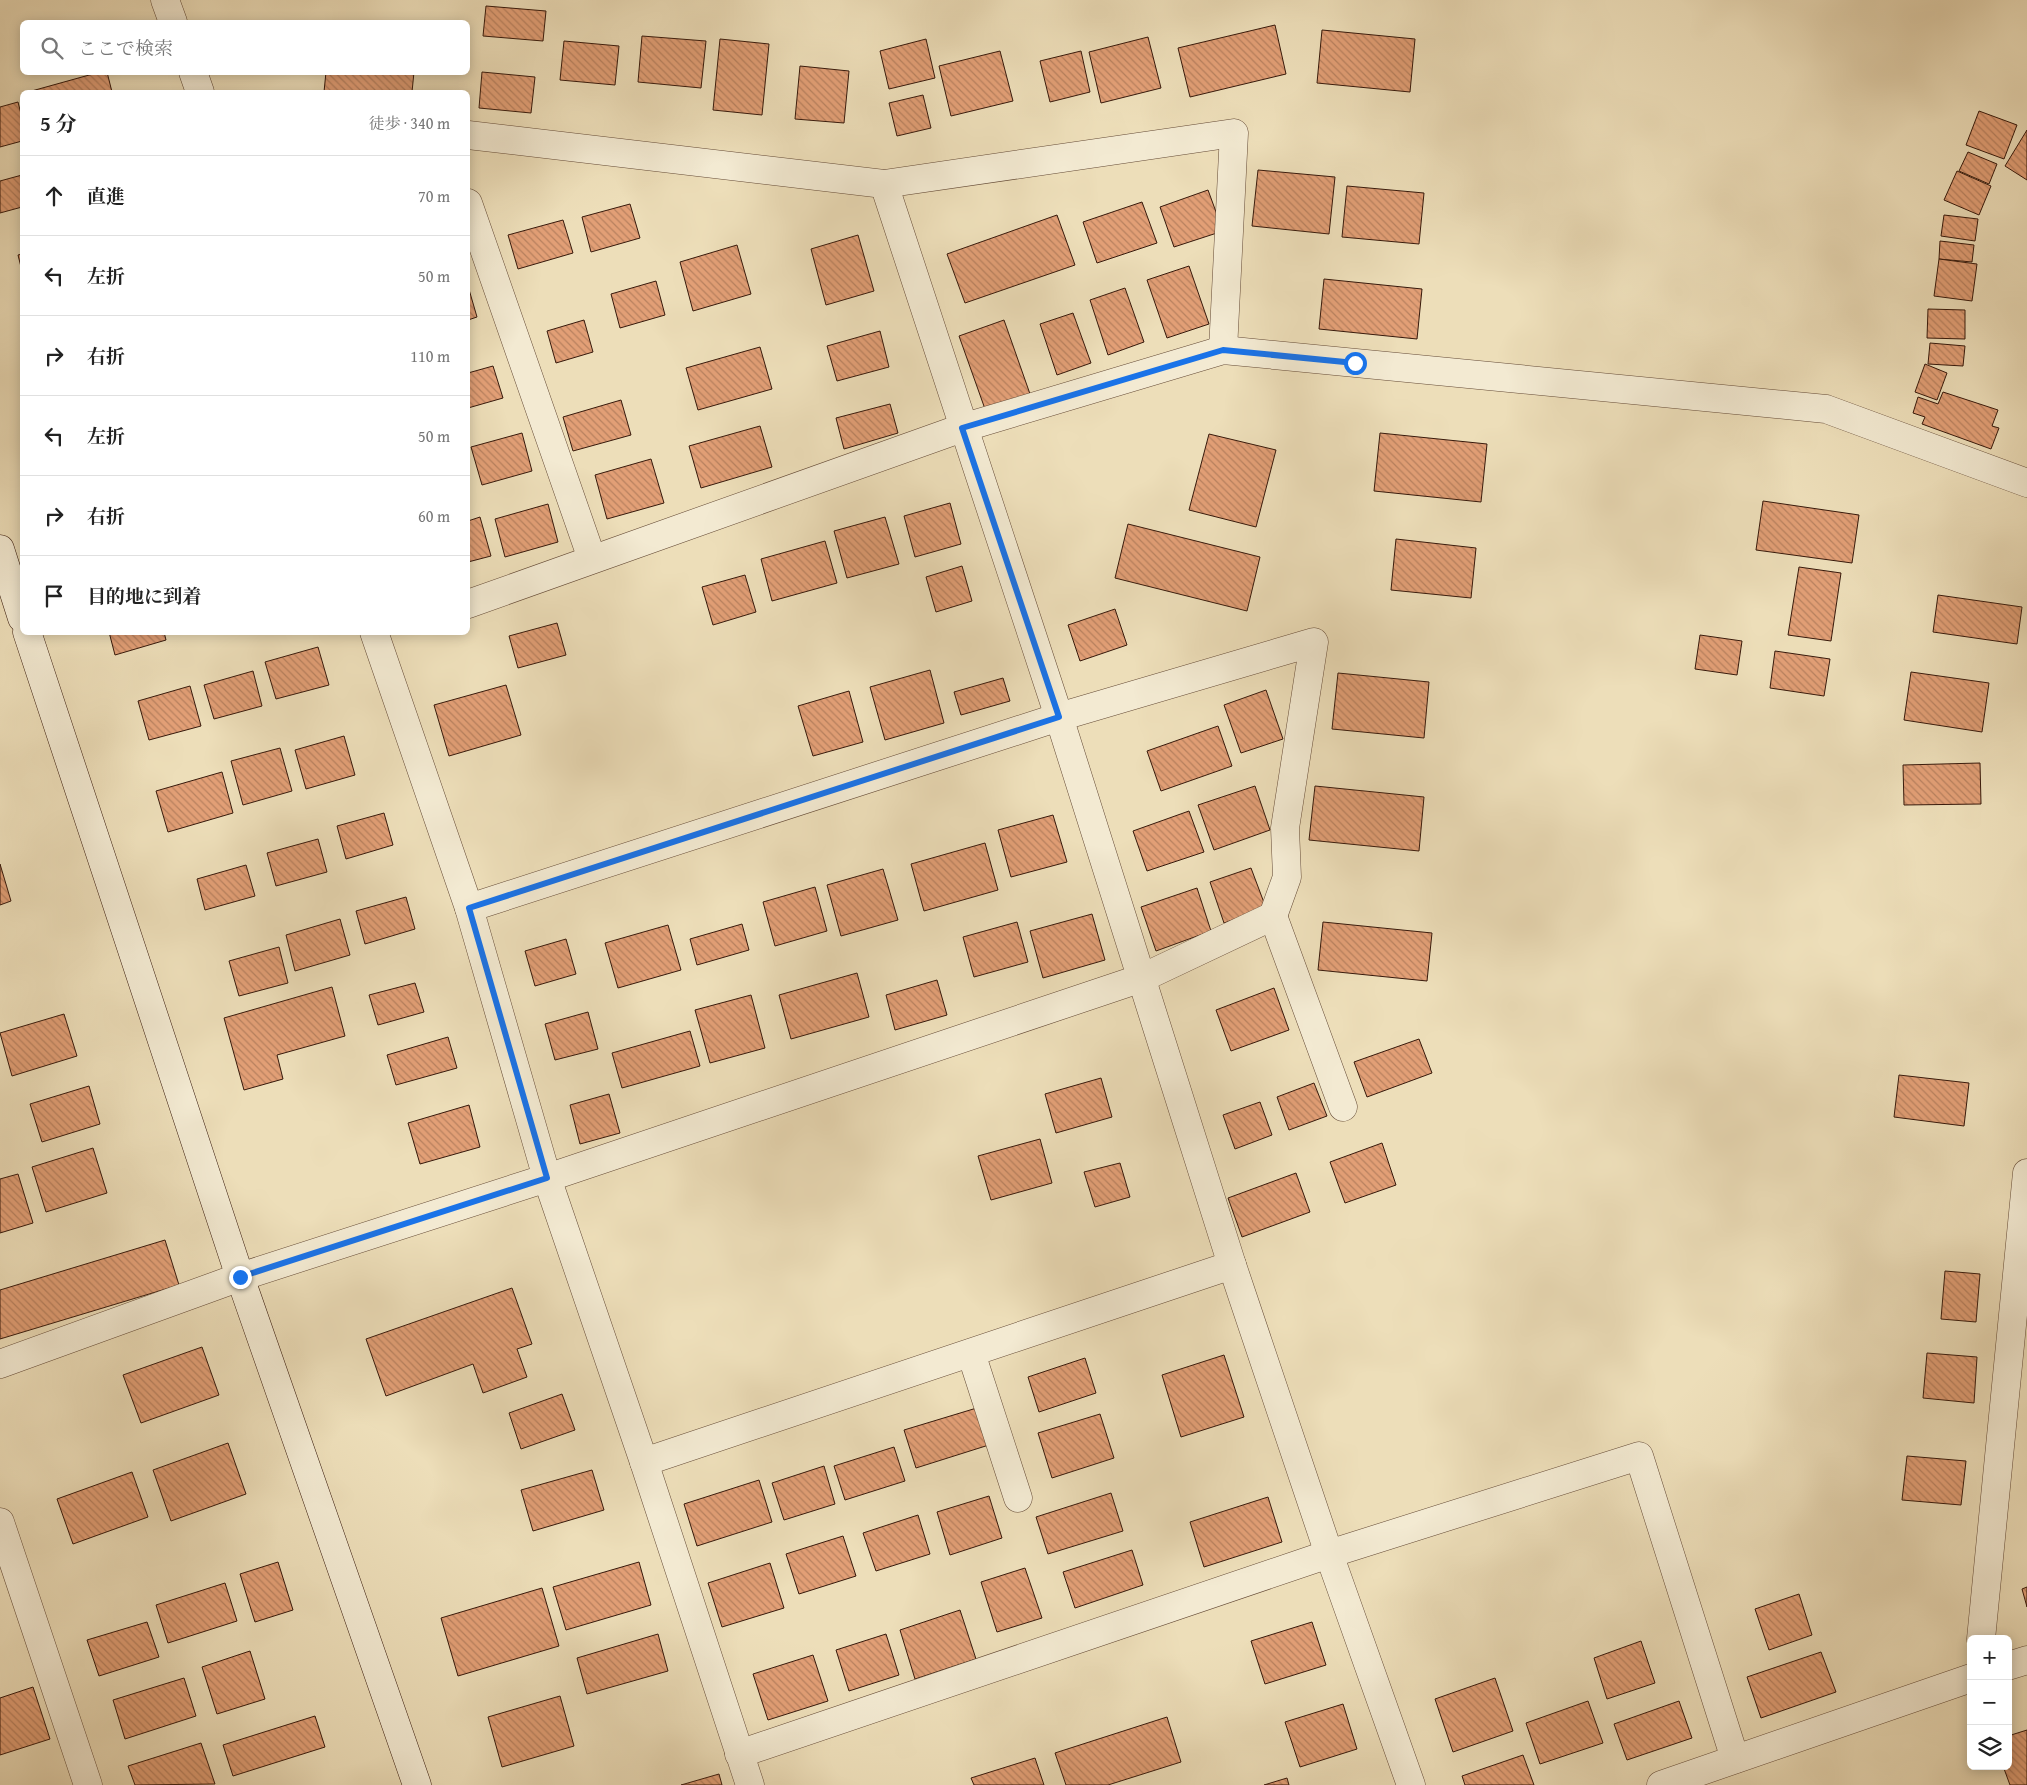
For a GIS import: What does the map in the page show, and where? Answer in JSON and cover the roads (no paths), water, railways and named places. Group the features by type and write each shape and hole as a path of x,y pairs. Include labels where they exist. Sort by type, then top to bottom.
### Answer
{"street":[{"path":"165,0 172,20"},
{"path":"194,75 199,90"},
{"path":"470,135 884,184 1234,133 1223,350"},
{"path":"884,184 962,428 1059,717 1232,1265 1329,1554 1411,1785"},
{"path":"470,209 592,559"},
{"path":"470,603 962,428 1223,350 1826,409 2027,483"},
{"path":"0,549 20,612"},
{"path":"28,635 240,1277 417,1785"},
{"path":"379,635 469,908 547,1178 644,1462 750,1785"},
{"path":"469,908 1059,717 1314,642 1285,828 1287,877 1273,916 1343,1107"},
{"path":"0,1364 240,1277 547,1178 1142,978 1273,916"},
{"path":"1981,1635 2027,1173"},
{"path":"644,1462 1232,1265"},
{"path":"971,1353 1018,1498"},
{"path":"739,1754 1329,1554 1638,1456 1735,1759"},
{"path":"0,1522 88,1785"},
{"path":"2012,1665 2027,1660"},
{"path":"1661,1785 1967,1679"}]}
